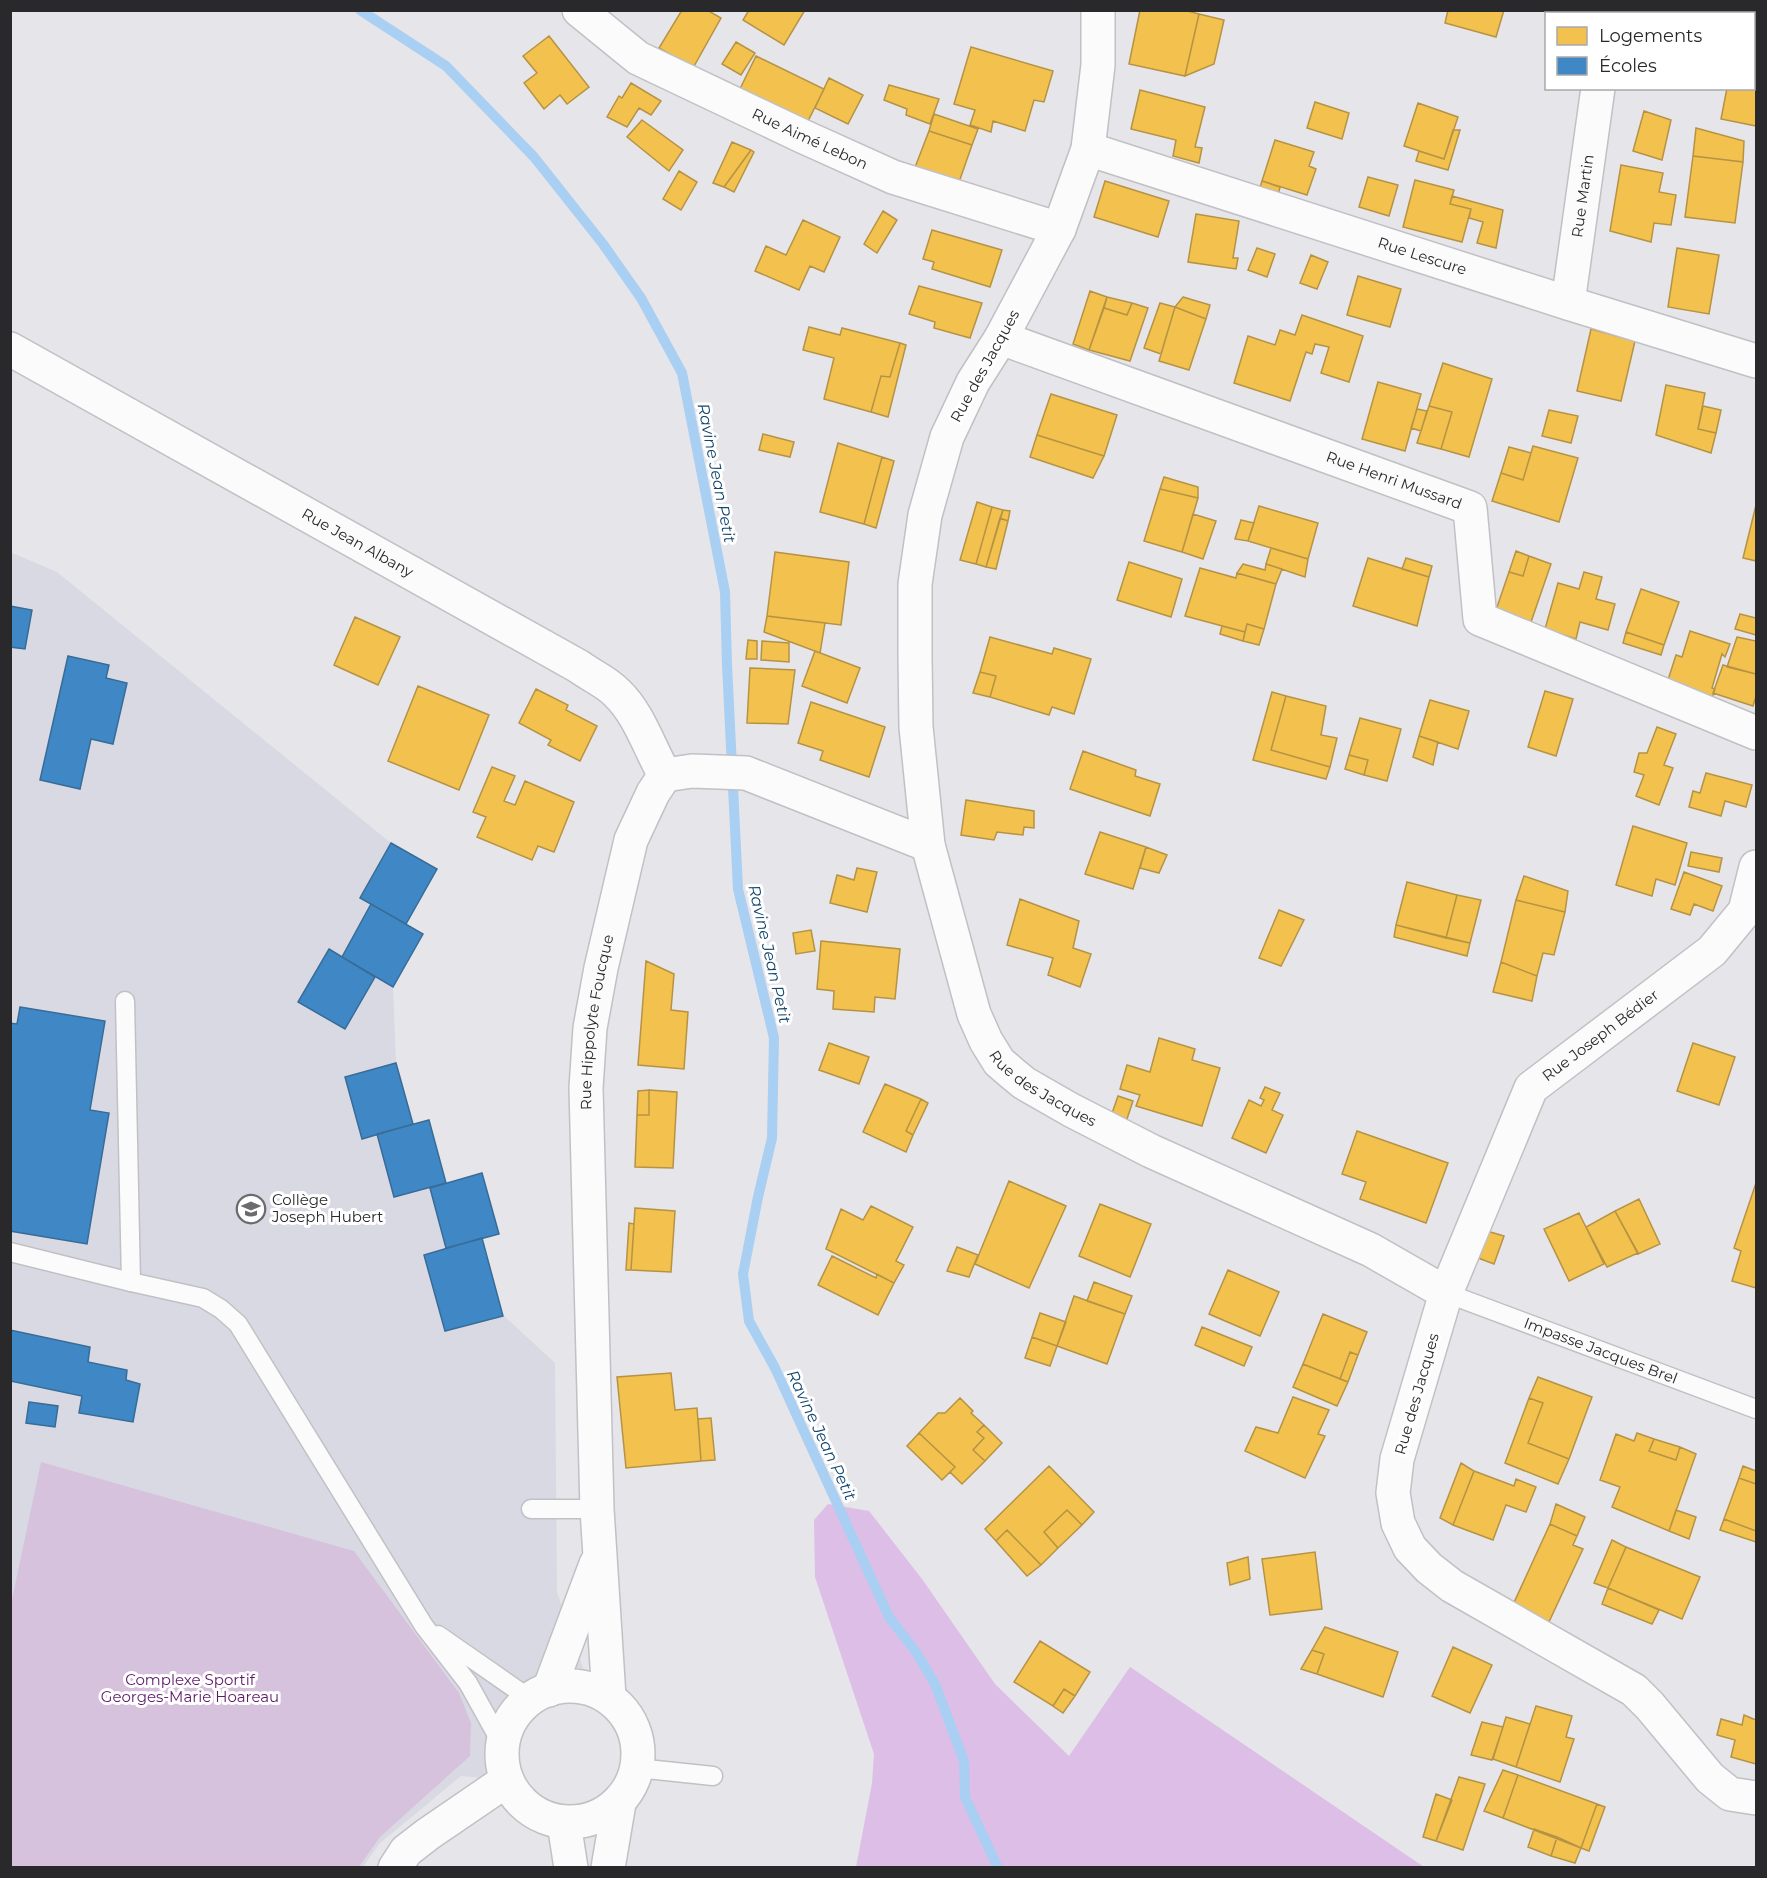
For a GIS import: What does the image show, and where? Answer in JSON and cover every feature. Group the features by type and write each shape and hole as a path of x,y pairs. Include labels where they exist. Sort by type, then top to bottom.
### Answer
{"street":[{"name":"Rue Aimé Lebon","path":"579,10 638,58 802,136 893,177 1059,229"},
{"name":"Rue des Jacques","path":"1098,10 1098,65 1088,149 1059,229 1001,338 973,382 947,437 925,514 915,584 916,727 928,845 974,1014 986,1041 999,1062 1024,1083 1151,1151 1371,1250 1446,1293 1397,1459 1393,1493 1398,1523 1410,1548 1429,1568 1452,1586 1634,1690 1710,1778 1730,1794 1756,1798"},
{"name":"Rue Martin","path":"1568,303 1598,90"},
{"name":"Rue Lescure","path":"1088,149 1756,361"},
{"name":"Rue Henri Mussard","path":"1001,338 1470,508 1480,619 1756,733"},
{"name":"Rue Jean Albany","path":"10,349 578,666 617,692 636,717 653,756 678,773"},
{"path":"678,773 746,773 928,845"},
{"name":"Rue Hippolyte Foucque","path":"609,1697 597,1509 586,1088 590,1028 601,968 631,840 653,793 678,773"},
{"name":"Rue Joseph Bédier","path":"1446,1293 1530,1088 1712,951 1745,911 1756,867"},
{"name":"Rue Hippolyte Foucque","path":"539,1694 599,1557"},
{"path":"569,1686 590,1688 609,1697 624,1712 634,1729 638,1748 637,1768 630,1787 619,1803 603,1815 584,1821 564,1823 545,1818 527,1808 516,1796 507,1780 503,1763 503,1746 507,1729 515,1714 539,1694 569,1686"},
{"path":"395,1868 406,1851 507,1780"},
{"path":"608,1868 619,1803"},
{"path":"442,1825 527,1808"},
{"path":"564,1823 571,1868"}],"lane":[{"path":"125,1001 131,1282"},
{"path":"10,1252 203,1298 221,1309 238,1324 424,1626 468,1683 503,1746"},
{"name":"Impasse Jacques Brel","path":"1446,1293 1756,1409"},
{"path":"531,1509 597,1509"},
{"path":"424,1626 539,1694"},
{"path":"637,1768 713,1776"}],"shaded area":[{"name":"Collège Joseph Hubert","path":"10,552 57,572 391,843 437,869 406,924 423,934 393,987 396,1063 412,1124 429,1120 446,1183 482,1173 482,1239 503,1315 555,1363 557,1592 590,1688 569,1686 549,1690 530,1699 515,1714 507,1729 503,1746 503,1763 507,1780 461,1776 379,1844 363,1867 11,1867"},
{"path":"828,1504 869,1511 922,1579 995,1684 1069,1756 1130,1667 1424,1867 856,1867 872,1783 874,1754 815,1577 814,1520"}],"green space":[{"name":"Complexe Sportif Georges-Marie Hoareau","path":"41,1462 354,1551 459,1693 471,1723 470,1756 380,1837 359,1867 11,1867 11,1604"}],"building: Logements":[{"path":"682,10 707,10 721,18 693,68 659,48"},
{"path":"749,10 805,10 784,45 743,20"},
{"path":"1140,10 1184,10 1199,14 1185,76 1129,64"},
{"path":"1448,10 1504,10 1496,37 1445,23"},
{"path":"1652,10 1693,10 1692,12 1652,12"},
{"path":"1199,14 1224,20 1214,64 1185,76"},
{"path":"549,36 589,87 567,104 560,95 544,109 524,83 537,73 523,56"},
{"path":"736,42 755,53 741,75 722,64"},
{"path":"971,47 1053,71 1044,102 1034,100 1025,131 993,121 991,132 970,125 975,110 954,104"},
{"path":"756,56 824,89 808,121 737,95"},
{"path":"829,78 863,95 848,124 815,108"},
{"path":"1756,78 1756,126 1721,119 1727,90 1755,90"},
{"path":"631,83 661,101 651,115 639,108 627,127 607,117 619,96 622,98"},
{"path":"889,85 939,99 930,124 906,115 907,109 884,100"},
{"path":"1140,90 1205,107 1195,147 1202,148 1199,163 1173,156 1176,140 1131,129"},
{"path":"1315,102 1349,113 1342,139 1307,128"},
{"path":"1418,103 1458,117 1444,159 1404,146"},
{"path":"1644,111 1671,120 1662,160 1633,151"},
{"path":"934,114 978,129 972,145 929,131"},
{"path":"642,120 683,150 669,171 627,137"},
{"path":"1696,128 1744,141 1743,162 1693,156"},
{"path":"1453,130 1460,130 1448,170 1416,161 1419,151 1444,159"},
{"path":"929,131 972,145 958,185 914,170"},
{"path":"1275,140 1314,152 1309,166 1316,169 1307,195 1262,181"},
{"path":"732,142 751,150 724,187 713,183"},
{"path":"751,150 754,152 734,192 724,187"},
{"path":"1693,156 1743,162 1735,223 1685,217"},
{"path":"1621,165 1663,173 1659,192 1676,195 1671,225 1654,223 1651,242 1610,231"},
{"path":"679,171 697,182 681,210 663,199"},
{"path":"1368,177 1398,185 1389,216 1359,207"},
{"path":"1415,180 1454,190 1450,204 1471,209 1462,242 1403,227"},
{"path":"1105,181 1169,201 1158,237 1094,217"},
{"path":"1262,181 1280,187 1278,196 1259,191"},
{"path":"1452,196 1503,210 1496,248 1477,243 1483,222 1469,218 1471,209 1450,204"},
{"path":"883,211 897,220 877,253 864,244"},
{"path":"1196,214 1239,221 1233,258 1238,258 1236,269 1188,262"},
{"path":"803,220 840,237 824,272 810,266 799,290 755,271 766,246 786,255"},
{"path":"932,230 1002,250 990,287 932,269 934,262 923,259"},
{"path":"1257,248 1275,254 1267,277 1248,270"},
{"path":"1677,248 1719,255 1709,314 1668,307"},
{"path":"1311,255 1328,262 1317,289 1300,283"},
{"path":"1358,276 1401,289 1390,327 1347,315"},
{"path":"919,286 982,303 970,338 934,328 935,322 909,314"},
{"path":"1090,291 1107,297 1089,350 1073,344"},
{"path":"1107,297 1132,303 1127,315 1104,308"},
{"path":"1183,297 1210,305 1206,319 1175,307"},
{"path":"1132,303 1148,308 1130,361 1089,350 1104,308 1127,315"},
{"path":"1160,303 1175,307 1161,354 1144,348"},
{"path":"1175,307 1206,319 1189,370 1159,361"},
{"path":"1302,315 1363,336 1349,382 1321,373 1329,347 1315,344 1312,354 1306,352 1290,401 1234,383 1248,336 1275,345 1280,330 1295,335"},
{"path":"809,327 840,335 842,328 900,343 890,377 881,376 871,412 824,399 834,358 803,350"},
{"path":"1591,329 1635,341 1621,401 1577,391"},
{"path":"900,343 906,345 888,417 871,412 881,376 890,377"},
{"path":"1443,363 1492,379 1469,457 1441,449 1452,412 1429,406"},
{"path":"1378,382 1421,394 1405,451 1362,439"},
{"path":"1666,385 1705,393 1698,429 1716,433 1711,453 1656,435"},
{"path":"1051,394 1117,415 1104,456 1037,435"},
{"path":"1429,406 1452,412 1441,449 1417,443"},
{"path":"1703,406 1721,410 1716,433 1698,429"},
{"path":"1417,409 1427,411 1421,431 1411,428"},
{"path":"1549,410 1578,416 1571,443 1542,436"},
{"path":"763,434 794,442 790,457 759,450"},
{"path":"1037,435 1104,456 1093,478 1030,457"},
{"path":"838,443 882,457 864,524 820,512"},
{"path":"1533,446 1578,458 1559,522 1492,501 1501,473 1523,480"},
{"path":"1509,447 1531,453 1523,480 1501,473"},
{"path":"882,457 894,461 876,528 864,524"},
{"path":"1164,477 1198,487 1198,498 1160,489"},
{"path":"1160,489 1198,498 1182,552 1144,541"},
{"path":"977,502 992,507 976,564 960,560"},
{"path":"1756,505 1756,561 1743,558"},
{"path":"1259,506 1318,523 1308,559 1248,541"},
{"path":"992,507 1003,510 986,567 976,564"},
{"path":"1003,510 1010,511 1008,521 1000,518"},
{"path":"1193,514 1216,521 1203,559 1182,552"},
{"path":"1000,518 1008,521 996,569 986,567"},
{"path":"1241,520 1254,523 1248,541 1235,539"},
{"path":"1271,548 1308,559 1305,577 1266,564"},
{"path":"1516,551 1529,556 1523,576 1509,572"},
{"path":"775,552 849,562 841,625 767,616"},
{"path":"1529,556 1551,564 1531,622 1496,610 1509,572 1523,576"},
{"path":"1368,558 1429,577 1417,626 1353,606"},
{"path":"1406,558 1432,566 1429,577 1402,569"},
{"path":"1129,562 1182,579 1171,617 1117,600"},
{"path":"1243,564 1265,570 1266,564 1282,569 1276,584 1237,573"},
{"path":"1200,568 1236,578 1237,573 1276,584 1264,629 1247,624 1245,632 1185,616"},
{"path":"1584,572 1602,577 1596,599 1615,604 1608,630 1580,622 1576,639 1545,629 1558,583 1579,589"},
{"path":"1641,589 1679,602 1664,645 1626,632"},
{"path":"1740,614 1756,618 1756,635 1735,629"},
{"path":"767,616 825,623 820,653 764,632"},
{"path":"355,617 400,637 378,685 334,665"},
{"path":"1247,624 1264,629 1259,645 1243,641"},
{"path":"1222,626 1245,632 1243,641 1220,634"},
{"path":"1690,631 1730,644 1725,657 1722,654 1712,688 1715,689 1712,698 1667,683 1676,655 1682,657"},
{"path":"1626,632 1664,645 1661,655 1623,643"},
{"path":"990,637 1052,654 1054,648 1091,659 1074,714 1052,707 1049,715 990,697 996,676 980,672"},
{"path":"1737,637 1756,641 1756,674 1727,667"},
{"path":"748,640 757,641 757,659 746,659"},
{"path":"762,641 789,643 789,662 761,660"},
{"path":"815,651 860,668 847,703 802,686"},
{"path":"1723,665 1756,674 1756,696 1753,706 1713,693"},
{"path":"750,668 795,670 788,724 747,723"},
{"path":"980,672 996,676 990,697 973,693"},
{"path":"418,686 489,715 459,790 388,761"},
{"path":"536,689 568,705 566,710 597,726 580,761 548,745 551,740 519,723"},
{"path":"1545,691 1573,699 1556,756 1528,747"},
{"path":"1272,692 1286,696 1271,750 1330,767 1326,779 1253,760"},
{"path":"1286,696 1326,706 1321,735 1337,738 1330,767 1271,750"},
{"path":"1430,700 1469,711 1458,749 1419,736"},
{"path":"811,702 885,727 869,777 820,760 823,751 798,743"},
{"path":"1360,718 1401,729 1387,781 1364,775 1368,760 1349,755"},
{"path":"1657,727 1676,734 1664,765 1673,768 1659,805 1636,796 1644,775 1634,772 1639,753 1647,753"},
{"path":"1419,736 1438,742 1433,765 1413,757"},
{"path":"1083,751 1136,770 1135,776 1160,784 1150,816 1070,789"},
{"path":"1349,755 1368,760 1364,775 1345,769"},
{"path":"492,767 515,776 504,801 515,805 525,781 574,802 554,852 538,846 532,860 477,837 486,817 473,812"},
{"path":"1706,773 1752,785 1746,807 1725,801 1721,816 1689,807 1693,791 1700,793"},
{"path":"966,800 1034,811 1034,828 1024,827 1023,835 997,832 994,840 961,835"},
{"path":"1633,826 1687,843 1675,885 1656,879 1652,896 1616,885"},
{"path":"1100,832 1146,847 1133,889 1085,874"},
{"path":"1146,847 1167,855 1159,873 1140,868"},
{"path":"1691,852 1722,858 1719,872 1688,866"},
{"path":"857,868 877,872 867,912 830,903 837,875 854,880"},
{"path":"1684,872 1722,886 1713,911 1694,904 1690,915 1671,909"},
{"path":"1524,876 1568,891 1565,912 1516,900"},
{"path":"1407,882 1457,895 1446,938 1396,925"},
{"path":"1457,895 1481,900 1470,943 1446,938"},
{"path":"1020,899 1079,921 1073,948 1091,954 1080,987 1048,975 1053,958 1007,945"},
{"path":"1516,900 1565,912 1554,955 1543,953 1537,976 1501,962"},
{"path":"1279,910 1304,920 1281,966 1259,958"},
{"path":"1396,925 1470,943 1467,956 1394,937"},
{"path":"811,930 815,951 796,954 793,933"},
{"path":"821,941 900,949 895,999 875,997 874,1012 833,1009 834,991 817,989"},
{"path":"646,961 674,974 671,1010 688,1012 684,1069 638,1065"},
{"path":"1501,962 1537,976 1532,1001 1493,992"},
{"path":"1159,1038 1195,1049 1192,1060 1220,1068 1202,1126 1136,1106 1140,1095 1120,1089 1127,1065 1150,1072"},
{"path":"829,1043 869,1057 859,1084 819,1070"},
{"path":"1693,1043 1735,1057 1719,1105 1677,1091"},
{"path":"885,1084 921,1099 906,1131 913,1135 906,1152 863,1132"},
{"path":"1265,1087 1280,1093 1272,1110 1283,1115 1266,1153 1232,1138 1249,1100 1261,1106 1264,1100 1260,1098"},
{"path":"649,1090 649,1115 637,1115 638,1091"},
{"path":"649,1090 677,1092 673,1168 635,1167 637,1115 649,1115"},
{"path":"1118,1096 1133,1101 1125,1125 1110,1119"},
{"path":"921,1099 928,1103 913,1135 906,1131"},
{"path":"1357,1131 1448,1163 1426,1223 1360,1199 1366,1182 1342,1174"},
{"path":"1009,1181 1066,1206 1029,1288 975,1264"},
{"path":"1756,1183 1756,1288 1732,1281 1741,1251 1734,1248"},
{"path":"1639,1199 1660,1244 1638,1254 1615,1211"},
{"path":"1100,1204 1151,1224 1130,1277 1079,1256"},
{"path":"871,1206 913,1227 896,1261 904,1265 894,1283 826,1249 841,1209 863,1220"},
{"path":"635,1208 675,1211 671,1272 631,1270"},
{"path":"1615,1211 1638,1253 1607,1267 1586,1227"},
{"path":"1579,1213 1604,1264 1569,1281 1544,1229"},
{"path":"629,1223 634,1224 631,1270 626,1270"},
{"path":"1487,1231 1504,1236 1494,1264 1478,1258"},
{"path":"957,1247 978,1255 969,1277 947,1271"},
{"path":"832,1256 876,1278 877,1274 894,1283 878,1315 818,1285"},
{"path":"1228,1270 1279,1292 1260,1336 1209,1314"},
{"path":"1094,1282 1132,1296 1125,1314 1087,1301"},
{"path":"1074,1296 1125,1314 1107,1364 1057,1346"},
{"path":"1040,1313 1066,1322 1057,1346 1032,1337"},
{"path":"1323,1314 1367,1332 1358,1355 1350,1352 1340,1379 1303,1364"},
{"path":"1202,1327 1252,1347 1244,1366 1195,1345"},
{"path":"1032,1337 1057,1346 1050,1366 1025,1358"},
{"path":"1350,1352 1358,1355 1348,1382 1340,1379"},
{"path":"1303,1364 1348,1382 1337,1406 1293,1387"},
{"path":"671,1373 675,1410 697,1408 701,1461 626,1468 617,1377"},
{"path":"1538,1377 1592,1397 1569,1459 1528,1443 1543,1403 1529,1398"},
{"path":"1293,1397 1329,1410 1318,1434 1325,1436 1305,1478 1245,1451 1256,1427 1278,1433"},
{"path":"960,1398 984,1425 977,1432 984,1438 973,1450 985,1461 962,1484 950,1472 955,1467 919,1433 938,1413 945,1413"},
{"path":"1529,1398 1543,1403 1528,1443 1569,1459 1558,1484 1505,1463"},
{"path":"711,1418 715,1460 701,1461 698,1419"},
{"path":"984,1425 1002,1443 985,1461 973,1450 984,1438 977,1432"},
{"path":"919,1433 955,1467 942,1480 907,1446"},
{"path":"1637,1433 1654,1439 1649,1451 1676,1460 1680,1447 1696,1454 1669,1531 1612,1507 1620,1487 1600,1480 1616,1434 1634,1441"},
{"path":"1654,1439 1680,1447 1676,1460 1649,1451"},
{"path":"1461,1463 1474,1471 1453,1525 1440,1518"},
{"path":"1049,1466 1094,1512 1082,1525 1067,1510 1044,1532 1058,1548 1041,1565 1007,1530 996,1541 985,1529"},
{"path":"1743,1466 1756,1471 1756,1484 1739,1478"},
{"path":"1474,1471 1514,1486 1516,1479 1536,1487 1526,1512 1506,1505 1493,1540 1453,1525"},
{"path":"1739,1478 1756,1484 1756,1531 1724,1519"},
{"path":"1556,1504 1585,1517 1577,1536 1550,1524"},
{"path":"1067,1510 1082,1525 1058,1548 1044,1532"},
{"path":"1676,1510 1696,1517 1689,1539 1669,1531"},
{"path":"1724,1519 1756,1531 1756,1542 1720,1530"},
{"path":"1550,1524 1577,1536 1573,1545 1583,1549 1548,1624 1512,1607"},
{"path":"1007,1530 1041,1565 1027,1576 996,1541"},
{"path":"1612,1540 1626,1547 1608,1588 1594,1583"},
{"path":"1626,1547 1700,1577 1682,1619 1608,1588"},
{"path":"1315,1552 1322,1609 1270,1615 1262,1559"},
{"path":"1248,1557 1250,1579 1230,1585 1227,1563"},
{"path":"1608,1588 1659,1610 1652,1624 1602,1604"},
{"path":"1325,1627 1398,1652 1383,1697 1317,1674 1324,1654 1312,1650"},
{"path":"1040,1641 1090,1672 1075,1696 1064,1689 1053,1706 1014,1682"},
{"path":"1453,1647 1492,1665 1470,1713 1432,1696"},
{"path":"1312,1650 1324,1654 1317,1674 1301,1669"},
{"path":"1064,1689 1075,1696 1063,1713 1053,1706"},
{"path":"1536,1706 1572,1716 1566,1737 1574,1739 1560,1782 1516,1767"},
{"path":"1744,1715 1756,1720 1756,1764 1731,1757 1735,1740 1717,1735 1721,1719 1742,1725"},
{"path":"1506,1717 1530,1724 1516,1767 1493,1759"},
{"path":"1482,1722 1503,1727 1492,1760 1471,1755"},
{"path":"1503,1770 1518,1775 1503,1818 1484,1811"},
{"path":"1518,1775 1597,1804 1581,1848 1503,1818"},
{"path":"1459,1777 1485,1784 1463,1850 1436,1841"},
{"path":"1436,1794 1452,1800 1436,1841 1423,1837"},
{"path":"1597,1804 1605,1807 1589,1851 1581,1848"},
{"path":"1534,1829 1557,1837 1551,1856 1528,1847"},
{"path":"1557,1837 1581,1848 1575,1863 1551,1856"}],"building: Écoles":[{"path":"10,606 32,610 25,649 10,647"},
{"path":"68,656 109,665 106,678 127,683 113,744 91,739 80,789 40,780"},
{"path":"391,843 437,869 406,924 360,898"},
{"path":"371,904 423,934 393,987 342,957"},
{"path":"329,949 375,977 345,1029 298,1002"},
{"path":"20,1007 105,1021 90,1110 109,1113 87,1244 10,1231 10,1023 17,1024"},
{"path":"396,1063 413,1124 362,1139 345,1077"},
{"path":"429,1120 446,1183 394,1197 377,1134"},
{"path":"482,1173 499,1234 446,1248 430,1188"},
{"path":"482,1238 503,1316 445,1331 424,1255"},
{"path":"10,1330 90,1347 88,1362 127,1370 126,1380 140,1384 133,1422 79,1413 82,1396 10,1381"},
{"path":"29,1402 58,1406 55,1427 26,1423"}],"waterway":[{"name":"Ravine Jean Petit","path":"360,10 446,66 534,157 603,244 641,298 682,373 725,592 738,889 774,1038 772,1138 743,1274 749,1321 775,1368 889,1617 916,1652 935,1684 964,1761 965,1797 998,1868"}],"place":[{"name":"Collège Joseph Hubert","path":"251,1209"}]}
